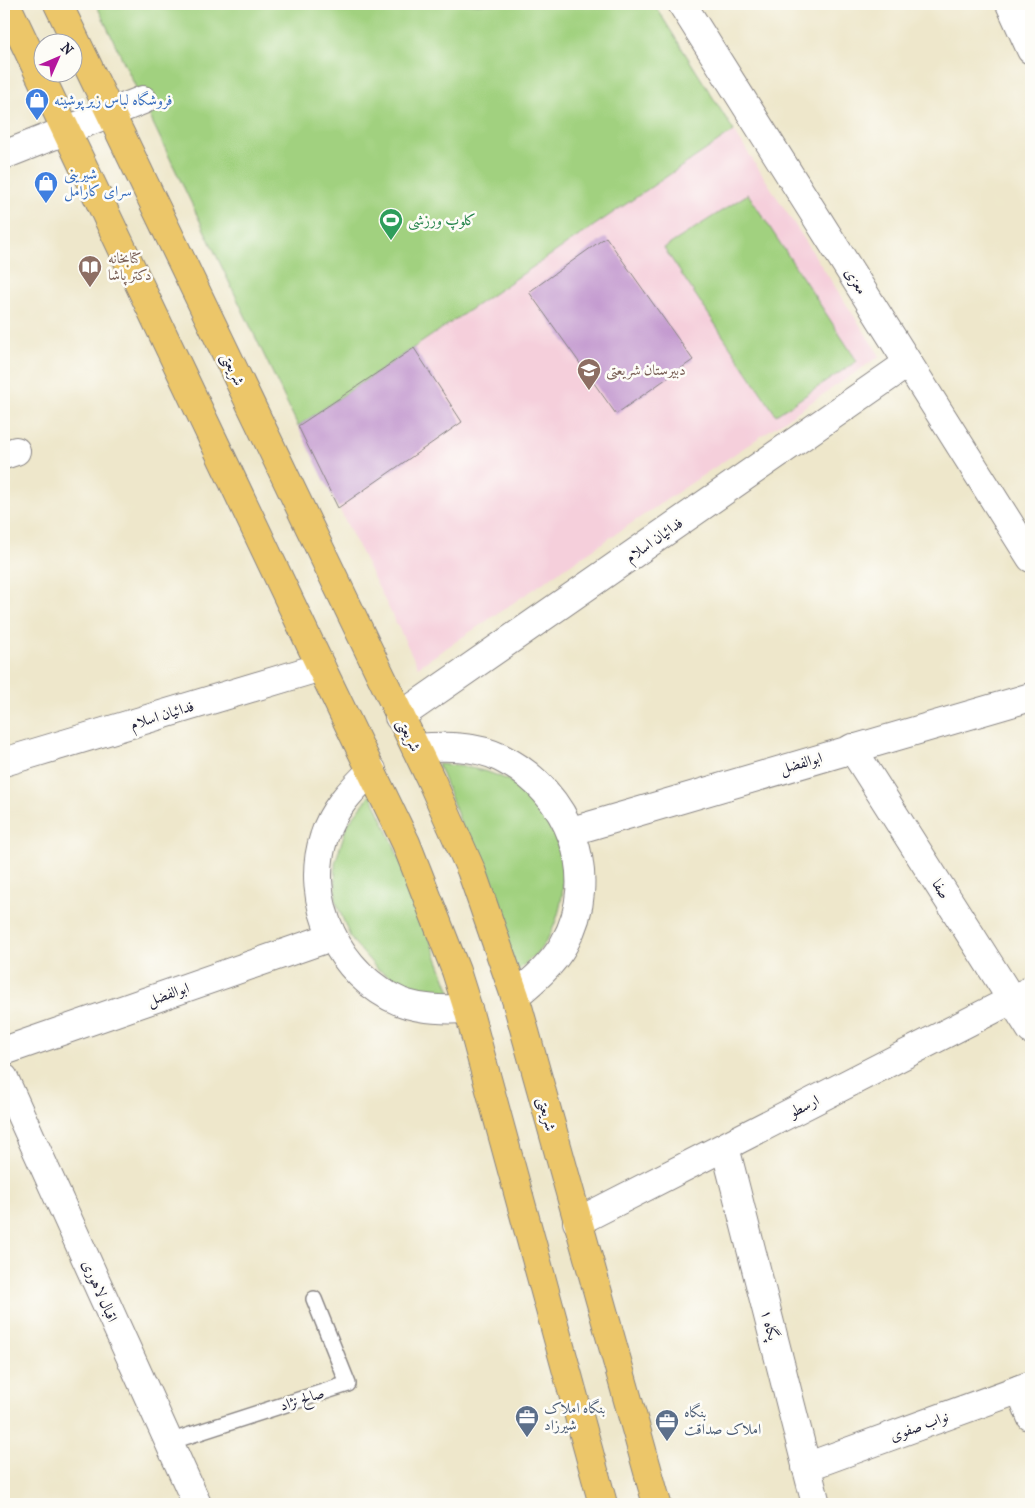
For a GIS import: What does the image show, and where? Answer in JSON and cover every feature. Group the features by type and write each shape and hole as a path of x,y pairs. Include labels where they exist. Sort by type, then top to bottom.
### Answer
{"main road":[{"path":"6,4 68,131 321,668 372,770 424,886 468,1009 603,1504"},
{"name":"شریعتی","path":"58,4 416,748 471,870 515,996 657,1504"}],"street":[{"name":"معزی","path":"682,4 1031,558"},
{"path":"1010,4 1031,50"},
{"path":"4,155 143,100"},
{"name":"فدائیان اسلام","path":"399,716 908,362"},
{"name":"فدائیان اسلام","path":"4,762 321,668"},
{"name":"ابوالفضل","path":"572,831 1031,697"},
{"path":"416,748 449,746 473,749 501,757 525,772 542,786 558,807 572,831 578,858 580,890 576,918 564,944 538,976 515,996"},
{"name":"صفا","path":"852,748 1022,995 1031,1030"},
{"path":"372,770 352,790 341,805 324,838 318,874 321,908 331,937 352,965 365,978 401,1002 435,1010 468,1009"},
{"name":"ابوالفضل","path":"4,1051 331,937"},
{"name":"ارسطو","path":"577,1222 1022,995"},
{"name":"اقبال لاهوری","path":"4,1078 197,1504"},
{"name":"پگاه ۱","path":"725,1147 816,1504"},
{"path":"1026,1387 1031,1417"},
{"name":"نواب صفوی","path":"806,1467 1026,1387"}],"lane":[{"name":"صالح نژاد","path":"169,1442 348,1384 314,1299"}],"shaded area":[{"name":"دبیرستان شریعتی","path":"734,131 880,356 418,667 298,426"}],"green space":[{"name":"کلوپ ورزشی","path":"96,4 654,4 734,131 298,426"},
{"path":"748,194 857,361 776,415 664,248"},
{"path":"438,764 474,769 508,780 539,810 550,826 558,844 562,863 563,883 561,903 556,922 544,944 518,971"},
{"path":"371,794 393,843 451,994 412,988 377,969 351,939 336,902 335,863 347,825"}],"building":[{"path":"606,237 693,360 616,414 529,292"},
{"path":"414,348 462,422 338,508 298,426"}],"place":[{"name":"فروشگاه لباس زیر پوشینه","path":"37,121"},
{"name":"شیرینی سرای کارامل","path":"46,204"},
{"name":"کلوپ ورزشی","path":"391,241"},
{"name":"کتابخانه دکتر پاشا","path":"90,288"},
{"name":"دبیرستان شریعتی","path":"589,391"},
{"name":"بنگاه املاک شیرزاد","path":"527,1438"},
{"name":"بنگاه املاک صداقت","path":"667,1442"}]}
